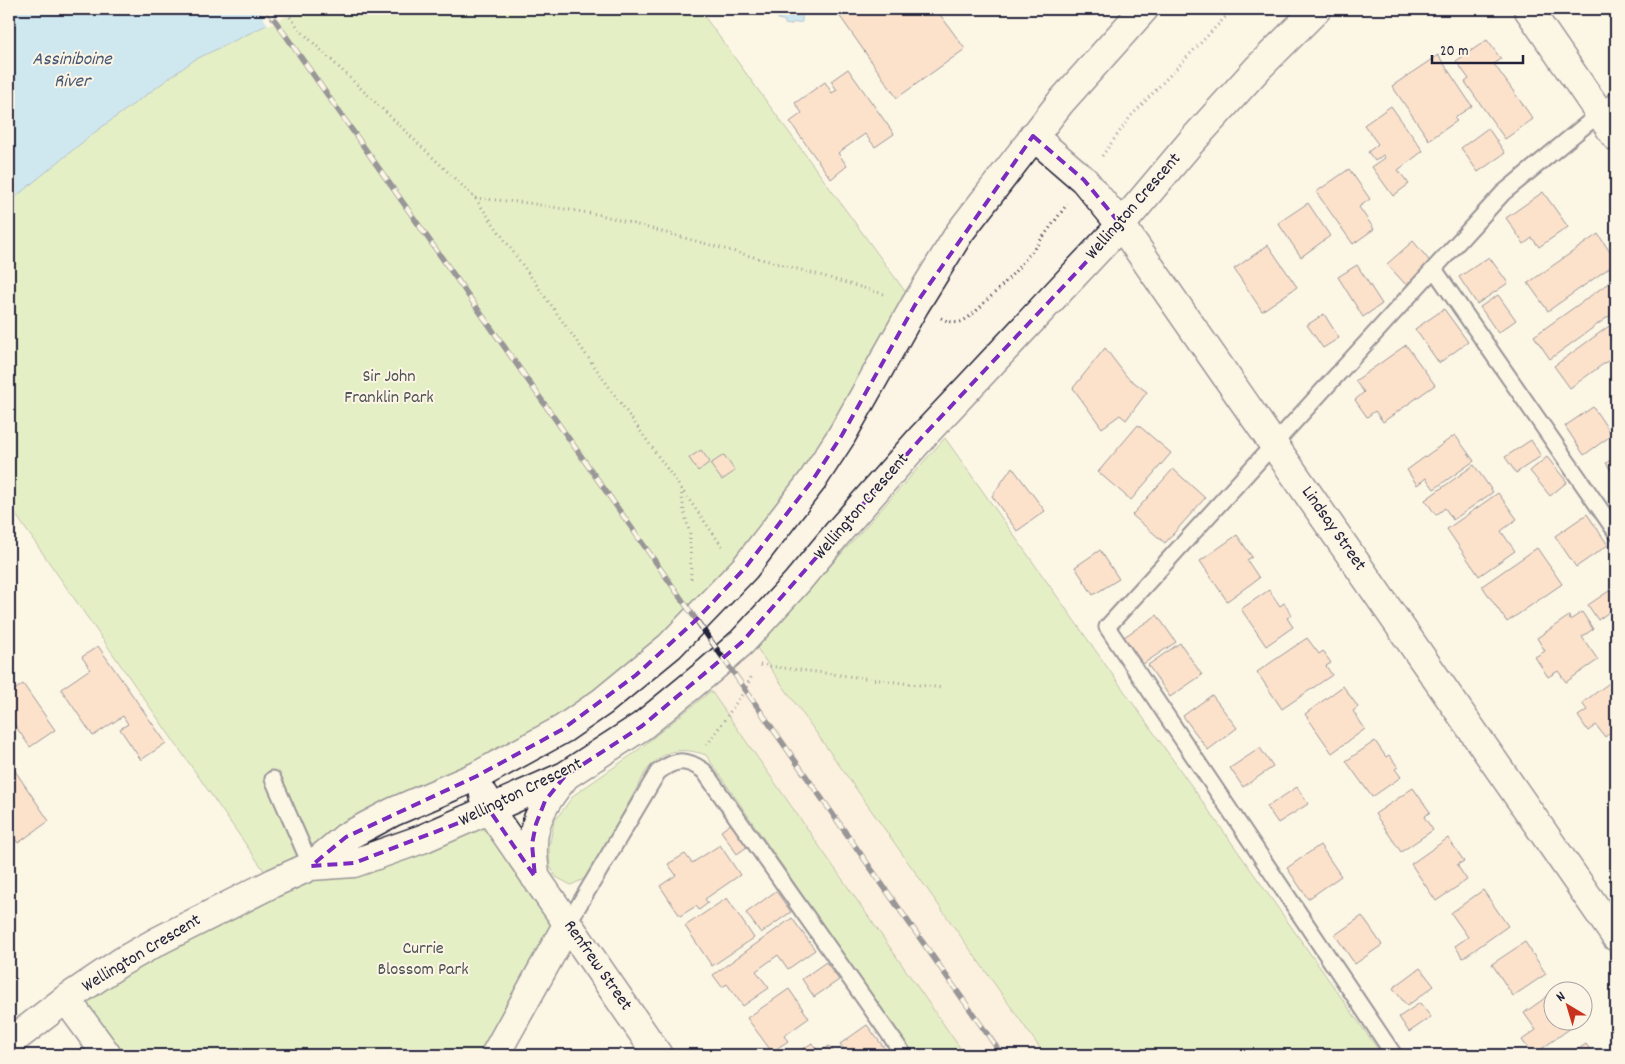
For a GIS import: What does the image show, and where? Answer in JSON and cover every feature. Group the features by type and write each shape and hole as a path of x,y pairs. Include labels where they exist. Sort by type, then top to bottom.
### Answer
{"street":[{"name":"Wellington Crescent","path":"9,1043 66,999 121,962 272,883 311,866 346,837 393,812 477,776 563,729 602,702 670,646 745,568 812,480 842,435 915,305 960,232 1033,136 1084,74 1144,9"},
{"name":"Wellington Crescent","path":"311,866 354,862 422,839 490,811 565,776 642,726 709,671 742,642 797,582 923,436 1121,225 1258,68 1317,9"},
{"path":"1528,9 1608,106 1616,137"},
{"name":"Lindsay Street","path":"1033,136 1084,180 1121,225 1616,937"},
{"name":"Renfrew Street","path":"477,776 490,811 658,1055"},
{"name":"Renfrew Street","path":"536,877 532,844 536,824 545,801 565,776"},
{"path":"495,1055 568,925"},
{"path":"66,999 107,1055"}],"lane":[{"path":"1394,1055 1107,627 1503,193 1608,106"},
{"path":"1434,269 1616,532"},
{"path":"568,925 658,772 670,763 683,761 694,764 704,771 904,1055"},
{"path":"273,780 311,866"}],"path":[{"path":"284,9 300,30 474,198 722,547 745,568"},
{"path":"474,198 528,203 601,215 900,298 951,322 965,320 994,294 1024,260 1131,116 1233,9"},
{"path":"681,488 684,512 690,534 691,586 696,620"},
{"path":"757,665 943,688"},
{"path":"694,764 739,699"}],"highlighted area":[{"path":"1033,136 1084,180 1121,225 923,436 742,642 642,726 565,776 545,801 536,824 532,844 535,877 490,811 354,863 311,866 346,837 477,776 563,729 636,675 696,620 745,568 812,481 842,435 915,305"}],"shaded area":[{"path":"757,648 1045,1055 965,1055 711,691"}],"green space":[{"name":"Sir John Franklin Park","path":"295,9 699,9 915,305 842,435 636,675 312,865 490,811 567,925 495,1055 107,1055 66,999 272,882 9,505 9,202 95,132 194,60 277,20"},
{"path":"945,438 1382,1055 1045,1055 771,669 757,648"},
{"path":"711,691 965,1055 913,1055 706,755 697,752 680,751 666,754 659,758 646,771 588,877 571,885 556,877 550,866 549,847 554,822 574,795 633,754"}],"water":[{"name":"Assiniboine River","path":"9,9 295,9 277,20 194,60 95,132 9,202"},
{"path":"779,9 802,9 802,22 792,23 791,25 785,24 785,21 778,19"}],"pier":[{"path":"257,9 294,9 296,11 269,26"}],"building":[{"path":"848,9 882,9 884,12 889,9 936,9 965,49 897,98 839,15"},
{"path":"1487,40 1501,59 1494,64 1533,119 1505,139 1465,82 1469,79 1456,61"},
{"path":"1438,55 1472,106 1454,118 1457,121 1429,140 1392,86"},
{"path":"848,69 894,134 875,147 865,134 838,153 847,166 831,179 790,122 802,113 795,103 825,82 832,93 837,90 831,81"},
{"path":"1391,106 1423,151 1398,170 1409,184 1393,196 1372,167 1385,158 1383,155 1375,161 1368,152 1378,144 1364,125"},
{"path":"1488,128 1505,153 1478,172 1461,148"},
{"path":"1349,169 1370,199 1359,207 1374,229 1353,244 1316,192"},
{"path":"1543,192 1568,227 1539,247 1532,238 1524,244 1506,218"},
{"path":"1308,203 1330,236 1301,257 1278,223"},
{"path":"1598,234 1616,263 1548,311 1528,283"},
{"path":"1413,241 1433,265 1407,286 1387,264"},
{"path":"1268,245 1297,287 1262,311 1234,269"},
{"path":"1489,257 1508,283 1477,304 1459,277"},
{"path":"1357,265 1382,304 1363,317 1338,277"},
{"path":"1610,282 1616,291 1616,311 1550,359 1534,336"},
{"path":"1498,295 1516,320 1498,333 1480,307"},
{"path":"1444,309 1468,342 1439,363 1415,329"},
{"path":"1324,314 1339,338 1323,348 1307,325"},
{"path":"1616,321 1616,355 1570,388 1554,366"},
{"path":"1406,345 1435,385 1383,422 1375,411 1367,417 1355,400 1364,392 1355,381"},
{"path":"1105,348 1127,377 1147,392 1126,420 1120,415 1102,428 1073,388"},
{"path":"1593,407 1612,435 1584,455 1565,426"},
{"path":"1138,425 1171,453 1131,500 1098,472"},
{"path":"1455,435 1474,461 1434,489 1426,478 1417,485 1407,470"},
{"path":"1531,440 1541,456 1516,473 1505,457"},
{"path":"701,450 710,462 698,471 689,458"},
{"path":"724,455 735,471 722,480 710,464"},
{"path":"1616,456 1616,478 1606,463"},
{"path":"1547,457 1567,482 1550,496 1530,471"},
{"path":"1474,465 1493,492 1453,520 1445,508 1436,515 1425,500"},
{"path":"1012,467 1045,511 1017,531 992,496"},
{"path":"1173,469 1205,498 1165,543 1132,515"},
{"path":"1498,493 1517,519 1501,531 1515,551 1479,576 1447,529"},
{"path":"1587,514 1608,545 1576,567 1555,536"},
{"path":"1237,535 1252,557 1247,560 1259,578 1227,601 1200,561"},
{"path":"1537,548 1562,584 1507,622 1482,586"},
{"path":"1100,550 1119,579 1093,595 1075,567"},
{"path":"1615,587 1616,607 1598,620 1588,605"},
{"path":"1269,590 1280,606 1284,603 1292,615 1287,618 1293,627 1266,646 1241,609"},
{"path":"1582,612 1593,629 1582,637 1598,660 1566,682 1558,671 1548,677 1535,657 1545,651 1537,638 1569,616 1570,620"},
{"path":"1157,615 1176,642 1143,664 1124,637"},
{"path":"1307,638 1319,654 1323,651 1331,663 1326,666 1332,675 1282,709 1257,672"},
{"path":"1180,643 1202,675 1170,697 1148,665"},
{"path":"98,646 166,743 141,760 120,729 128,724 123,716 93,736 61,689 90,669 82,657"},
{"path":"1616,678 1616,728 1605,737 1596,725 1588,731 1578,716 1587,710 1582,703"},
{"path":"23,684 55,730 30,747 9,717 9,694"},
{"path":"1343,686 1358,707 1353,711 1365,729 1332,753 1305,714"},
{"path":"1212,695 1237,728 1208,750 1183,716"},
{"path":"1375,741 1386,757 1389,755 1398,767 1395,769 1401,777 1372,797 1346,761"},
{"path":"1260,748 1273,767 1243,787 1230,768"},
{"path":"9,762 49,821 18,843 9,830"},
{"path":"1297,787 1308,804 1278,823 1267,807"},
{"path":"1413,788 1430,812 1424,817 1433,830 1401,852 1375,814"},
{"path":"735,821 751,844 737,854 721,831"},
{"path":"1448,838 1464,861 1457,865 1467,880 1436,901 1411,864"},
{"path":"720,845 740,875 705,899 708,903 699,910 696,906 680,916 660,886 676,875 668,864 685,854 692,863"},
{"path":"1320,845 1341,876 1308,899 1287,868"},
{"path":"1483,890 1508,926 1463,958 1455,946 1468,937 1451,913"},
{"path":"776,891 791,912 761,933 746,913"},
{"path":"727,898 754,938 712,966 685,926"},
{"path":"1362,916 1382,945 1355,964 1335,935"},
{"path":"792,918 815,950 788,969 778,955 756,971 769,988 743,1006 727,984 722,987 713,975"},
{"path":"1525,942 1546,974 1513,996 1492,964"},
{"path":"826,962 839,980 814,997 802,979"},
{"path":"1420,968 1434,986 1407,1006 1393,988"},
{"path":"789,989 809,1018 784,1036 788,1041 772,1052 747,1018"},
{"path":"1542,1000 1542,1032 1565,1032 1533,1055 1522,1040 1536,1030 1524,1013"},
{"path":"1420,1003 1431,1017 1409,1032 1399,1017"},
{"path":"867,1025 888,1053 884,1055 848,1055 840,1044"},
{"path":"812,1043 819,1053 829,1046 836,1055 794,1055"},
{"path":"1586,1044 1594,1055 1570,1055"}],"railway":[{"path":"267,9 1002,1055"}],"park label":[{"name":"Currie Blossom Park","path":"423,960"}]}
